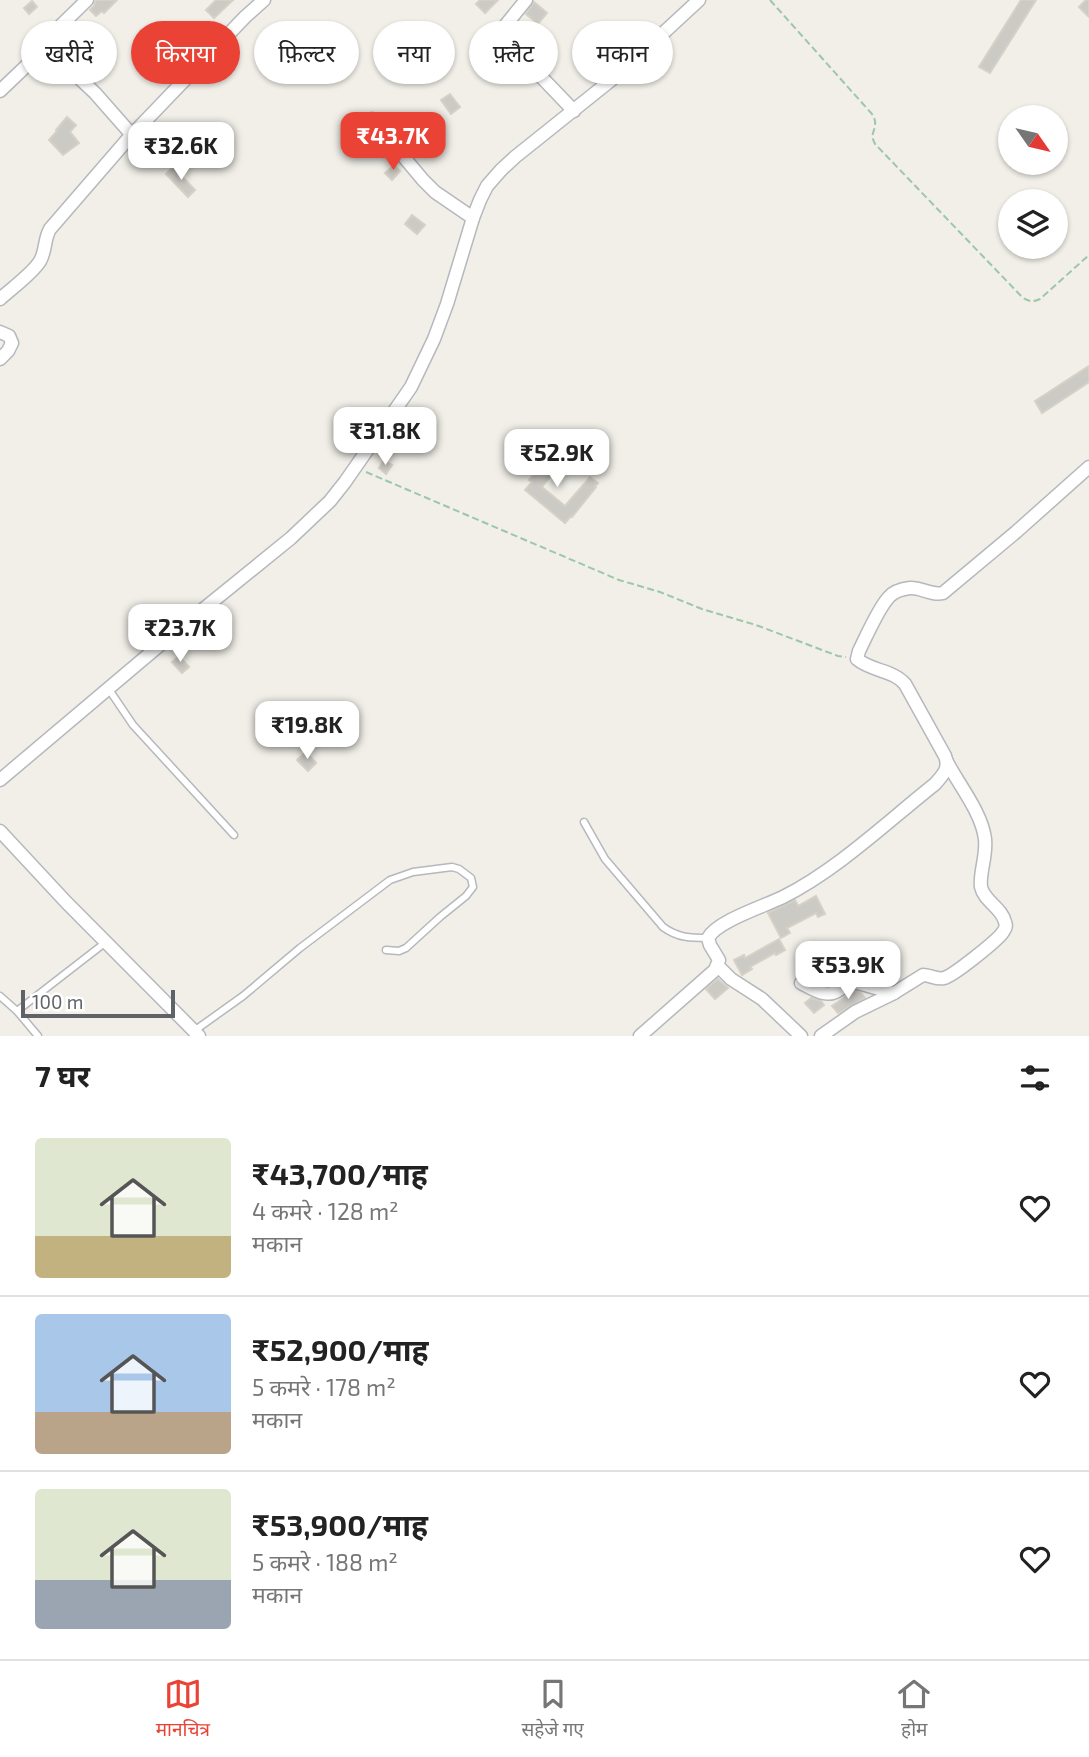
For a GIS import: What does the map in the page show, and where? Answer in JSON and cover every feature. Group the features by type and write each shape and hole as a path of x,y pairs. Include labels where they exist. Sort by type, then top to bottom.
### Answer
{"street":[{"path":"65,21 87,0"},
{"path":"0,299 38,264 50,229 132,135 264,0"},
{"path":"526,0 504,27 503,37 574,111"},
{"path":"0,780 236,581 291,538 330,500 411,387 423,363 447,303 472,218 487,186 500,170 620,74 699,0"},
{"path":"0,91 21,71"},
{"path":"85,84 132,135"},
{"path":"372,119 435,192 472,218"},
{"path":"0,332 9,336 12,343 0,359"},
{"path":"821,1036 855,1012 923,975 940,979 950,975 990,945 1006,926 1004,919 981,889 986,856 984,830 968,797 901,680 863,664 857,659 859,651 891,595 909,588 938,595 943,593 1089,467"},
{"path":"801,1036 762,999 718,967 718,957 708,938 714,930 751,909 789,893 824,872 934,783 947,769 947,762"},
{"path":"0,831 196,1034"},
{"path":"640,1036 718,967"},
{"path":"801,983 828,994 837,992 850,982 894,993"}],"lane":[{"path":"108,688 133,725 234,835"},
{"path":"584,822 605,859 663,927 673,934 708,938"},
{"path":"196,1034 300,948 390,880 412,872 452,867 471,878 473,887 466,896 406,948 399,951 386,950"},
{"path":"17,1011 106,942"},
{"path":"0,996 38,1036"}],"path":[{"path":"770,0 876,119 872,138 875,144 1023,298 1029,301 1040,299 1089,255"},
{"path":"355,467 620,580 756,625 838,656 857,659"}],"building":[{"path":"96,0 117,0 104,13 102,11 96,16 90,10"},
{"path":"216,0 233,0 214,18 206,10"},
{"path":"480,0 498,0 485,13 476,4"},
{"path":"1021,0 1036,0 990,73 979,67"},
{"path":"1089,0 1089,17 1079,7"},
{"path":"32,1 37,7 29,14 24,8"},
{"path":"534,2 547,13 540,21 534,21 526,14"},
{"path":"450,94 460,107 451,114 441,100"},
{"path":"67,117 76,125 70,132 79,143 63,155 49,140"},
{"path":"394,165 400,171 392,180 385,173"},
{"path":"173,167 195,190 188,197 166,174"},
{"path":"412,215 425,225 417,234 405,224"},
{"path":"1089,366 1089,382 1042,413 1035,401"},
{"path":"557,450 566,457 542,487 565,506 590,477 598,483 565,523 525,490 532,482 529,480 550,454 552,456"},
{"path":"384,460 392,465 386,474 379,468"},
{"path":"179,656 189,667 182,673 172,662"},
{"path":"306,752 316,763 308,771 297,760"},
{"path":"816,896 825,914 818,917 816,913 787,928 790,933 781,938 768,913 795,900 798,906"},
{"path":"779,939 785,950 750,967 752,969 742,975 734,960 744,955 745,958"},
{"path":"718,979 728,988 715,999 706,989"},
{"path":"854,991 865,998 838,1013 832,1006"},
{"path":"811,998 824,1005 814,1013 805,1003"}]}
